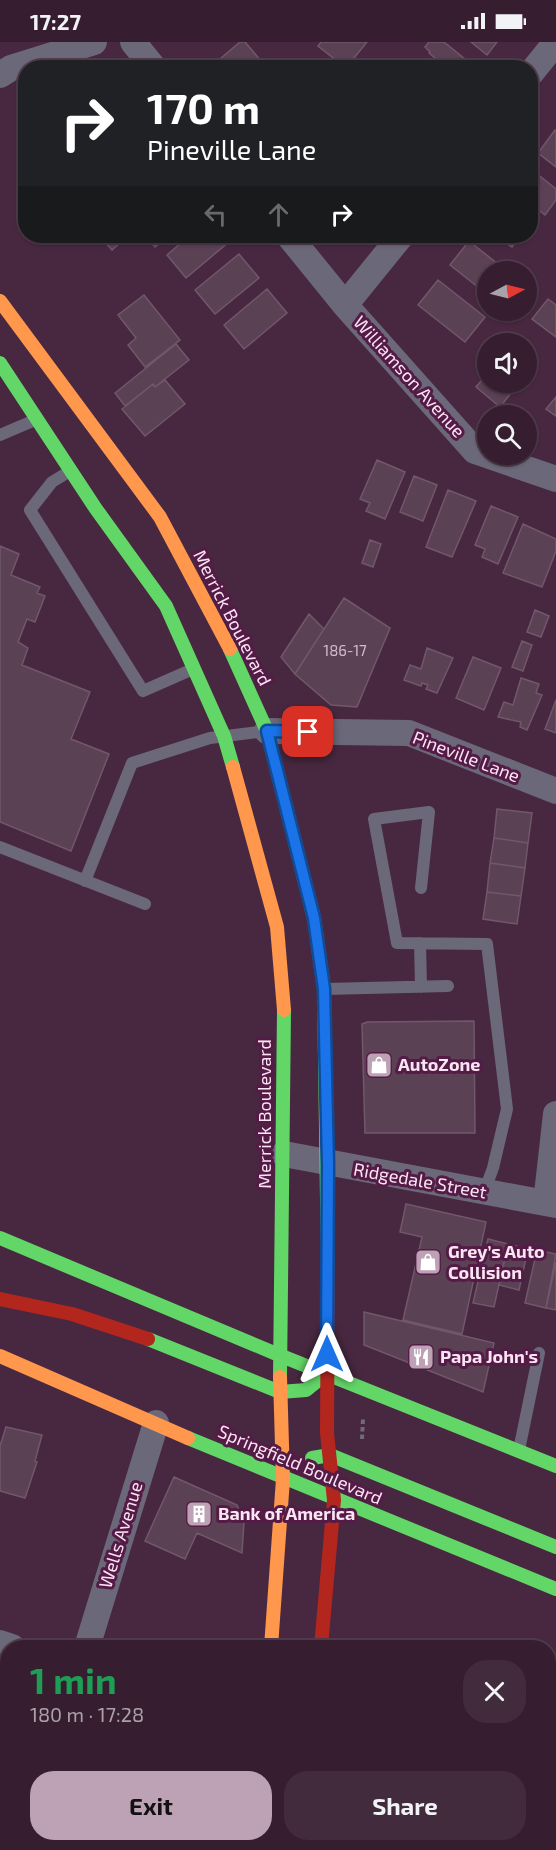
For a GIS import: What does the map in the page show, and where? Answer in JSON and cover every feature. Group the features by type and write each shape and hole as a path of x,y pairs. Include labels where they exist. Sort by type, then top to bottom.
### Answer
{"main road":[{"name":"Merrick Boulevard","path":"0,301 160,517 220,627 267,731 314,918 324,989 328,1164 327,1373 334,1500 322,1640"},
{"name":"Merrick Boulevard","path":"0,363 166,606 224,736 277,927 284,1016 284,1154 279,1355 283,1479 272,1640"},
{"path":"0,1238 279,1355 556,1466"},
{"path":"0,1299 34,1303 100,1323 280,1392 306,1390 327,1373"},
{"name":"Springfield Boulevard","path":"0,1356 283,1479 556,1588"},
{"path":"283,1479 299,1464 310,1458 330,1455 556,1547"}],"street":[{"path":"36,60 94,42"},
{"path":"133,42 148,60"},
{"path":"538,64 556,42"},
{"path":"0,75 18,66"},
{"name":"Williamson Avenue","path":"295,243 345,305 475,451 556,478"},
{"path":"345,305 395,243"},
{"name":"Pineville Lane","path":"267,731 409,733 556,791"},
{"path":"551,1204 556,1114"},
{"name":"Ridgedale Street","path":"284,1154 551,1204"},
{"name":"Wells Avenue","path":"89,1640 156,1423"}],"lane":[{"path":"0,391 14,385"},
{"path":"0,435 37,419"},
{"path":"71,470 52,482 30,510 142,691 195,668"},
{"path":"85,881 132,763 210,738 267,731"},
{"path":"421,888 429,812 374,819 398,942 487,944 507,1109 493,1168 484,1192"},
{"path":"0,847 145,904"},
{"path":"420,943 421,987"},
{"path":"324,989 448,987"},
{"path":"519,1451 539,1353"}],"path":[{"path":"362,1448 363,1409"}],"building":[{"path":"240,42 245,42 260,60 219,60"},
{"path":"321,42 367,42 352,60 336,60 318,46"},
{"path":"429,42 444,42 466,60 437,60 425,47"},
{"path":"471,42 497,42 487,55"},
{"path":"556,131 556,167 538,153"},
{"path":"538,175 556,189 556,200 545,215 538,210"},
{"path":"106,243 120,243 112,250"},
{"path":"181,243 228,243 186,278 167,255"},
{"path":"467,243 472,243 494,261 477,261 477,286 450,265"},
{"path":"239,254 259,278 215,314 195,290"},
{"path":"438,280 477,311 477,321 482,321 465,342 418,305"},
{"path":"267,289 287,313 244,349 224,325"},
{"path":"144,295 180,340 145,367 128,345 136,338 118,315"},
{"path":"548,299 556,305 556,337 535,321 537,321 537,313"},
{"path":"176,344 189,360 155,387 153,384 125,406 115,393"},
{"path":"165,380 185,404 145,436 122,409 153,384 155,387"},
{"path":"483,393 511,393 502,405 498,405"},
{"path":"556,397 556,416 546,409"},
{"path":"377,460 405,472 385,519 366,511 370,503 360,499"},
{"path":"414,476 437,485 423,521 400,512"},
{"path":"448,490 476,501 452,557 426,547"},
{"path":"491,506 518,517 498,564 482,557 485,549 475,545"},
{"path":"523,524 556,539 556,551 542,587 503,573"},
{"path":"370,540 381,544 373,567 362,563"},
{"path":"0,546 19,554 11,575 40,587 37,593 45,596 35,622 27,619 18,642 28,648 22,665 90,692 71,739 109,754 71,851 0,822"},
{"path":"344,598 390,628 357,707 331,705 295,674"},
{"path":"535,610 549,616 541,637 527,632"},
{"path":"309,614 324,629 295,674 281,657"},
{"path":"522,641 532,645 523,671 512,667"},
{"path":"427,648 453,658 437,693 426,689 428,685 422,683 421,686 404,680 410,665 421,669"},
{"path":"473,657 501,668 484,710 456,698"},
{"path":"521,678 539,684 536,693 542,695 527,730 520,727 521,722 498,717 504,702 513,705"},
{"path":"556,700 556,733 545,729"},
{"path":"497,809 532,813 528,843 494,838"},
{"path":"494,838 528,843 525,868 490,863"},
{"path":"490,863 525,868 521,896 487,892"},
{"path":"487,892 521,896 517,924 483,919"},
{"path":"474,1021 475,1133 365,1133 362,1024 367,1022"},
{"path":"406,1204 486,1222 462,1334 403,1320 422,1237 400,1232"},
{"path":"488,1239 508,1244 494,1307 473,1303"},
{"path":"508,1244 528,1249 519,1290 499,1285"},
{"path":"537,1250 556,1254 546,1308 525,1303"},
{"path":"556,1262 556,1310 546,1308"},
{"path":"364,1312 494,1343 483,1392 364,1345"},
{"path":"6,1427 42,1435 35,1461 37,1462 25,1498 0,1491 0,1446"},
{"name":"Bank of America","path":"174,1477 237,1505 244,1522 242,1553 197,1533 185,1559 145,1541"}],"traffic: fast":[{"path":"0,363 96,509 166,606 224,736 233,767"},
{"path":"230,649 267,731 314,918 324,989 328,1269"},
{"path":"280,1377 284,1010"},
{"path":"0,1238 279,1355 556,1466"},
{"path":"148,1339 280,1392 306,1390 327,1373"},
{"path":"188,1438 556,1589"},
{"path":"312,1458 330,1455 556,1547"}],"traffic: slow":[{"path":"0,301 160,517 230,649"},
{"path":"233,767 277,927 284,1010"},
{"path":"0,1356 188,1438"},
{"path":"272,1640 283,1479 280,1377"}],"traffic: jam":[{"path":"322,1640 334,1500 327,1433 328,1269"},
{"path":"0,1299 72,1314 148,1339"}],"place":[{"name":"AutoZone","path":"379,1065"},
{"name":"Grey’s Auto Collision","path":"428,1262"},
{"name":"Papa John's","path":"421,1357"},
{"name":"Bank of America","path":"199,1514"}],"route":[{"path":"308,732 267,731 314,918 324,989 328,1164 327,1354"}]}
